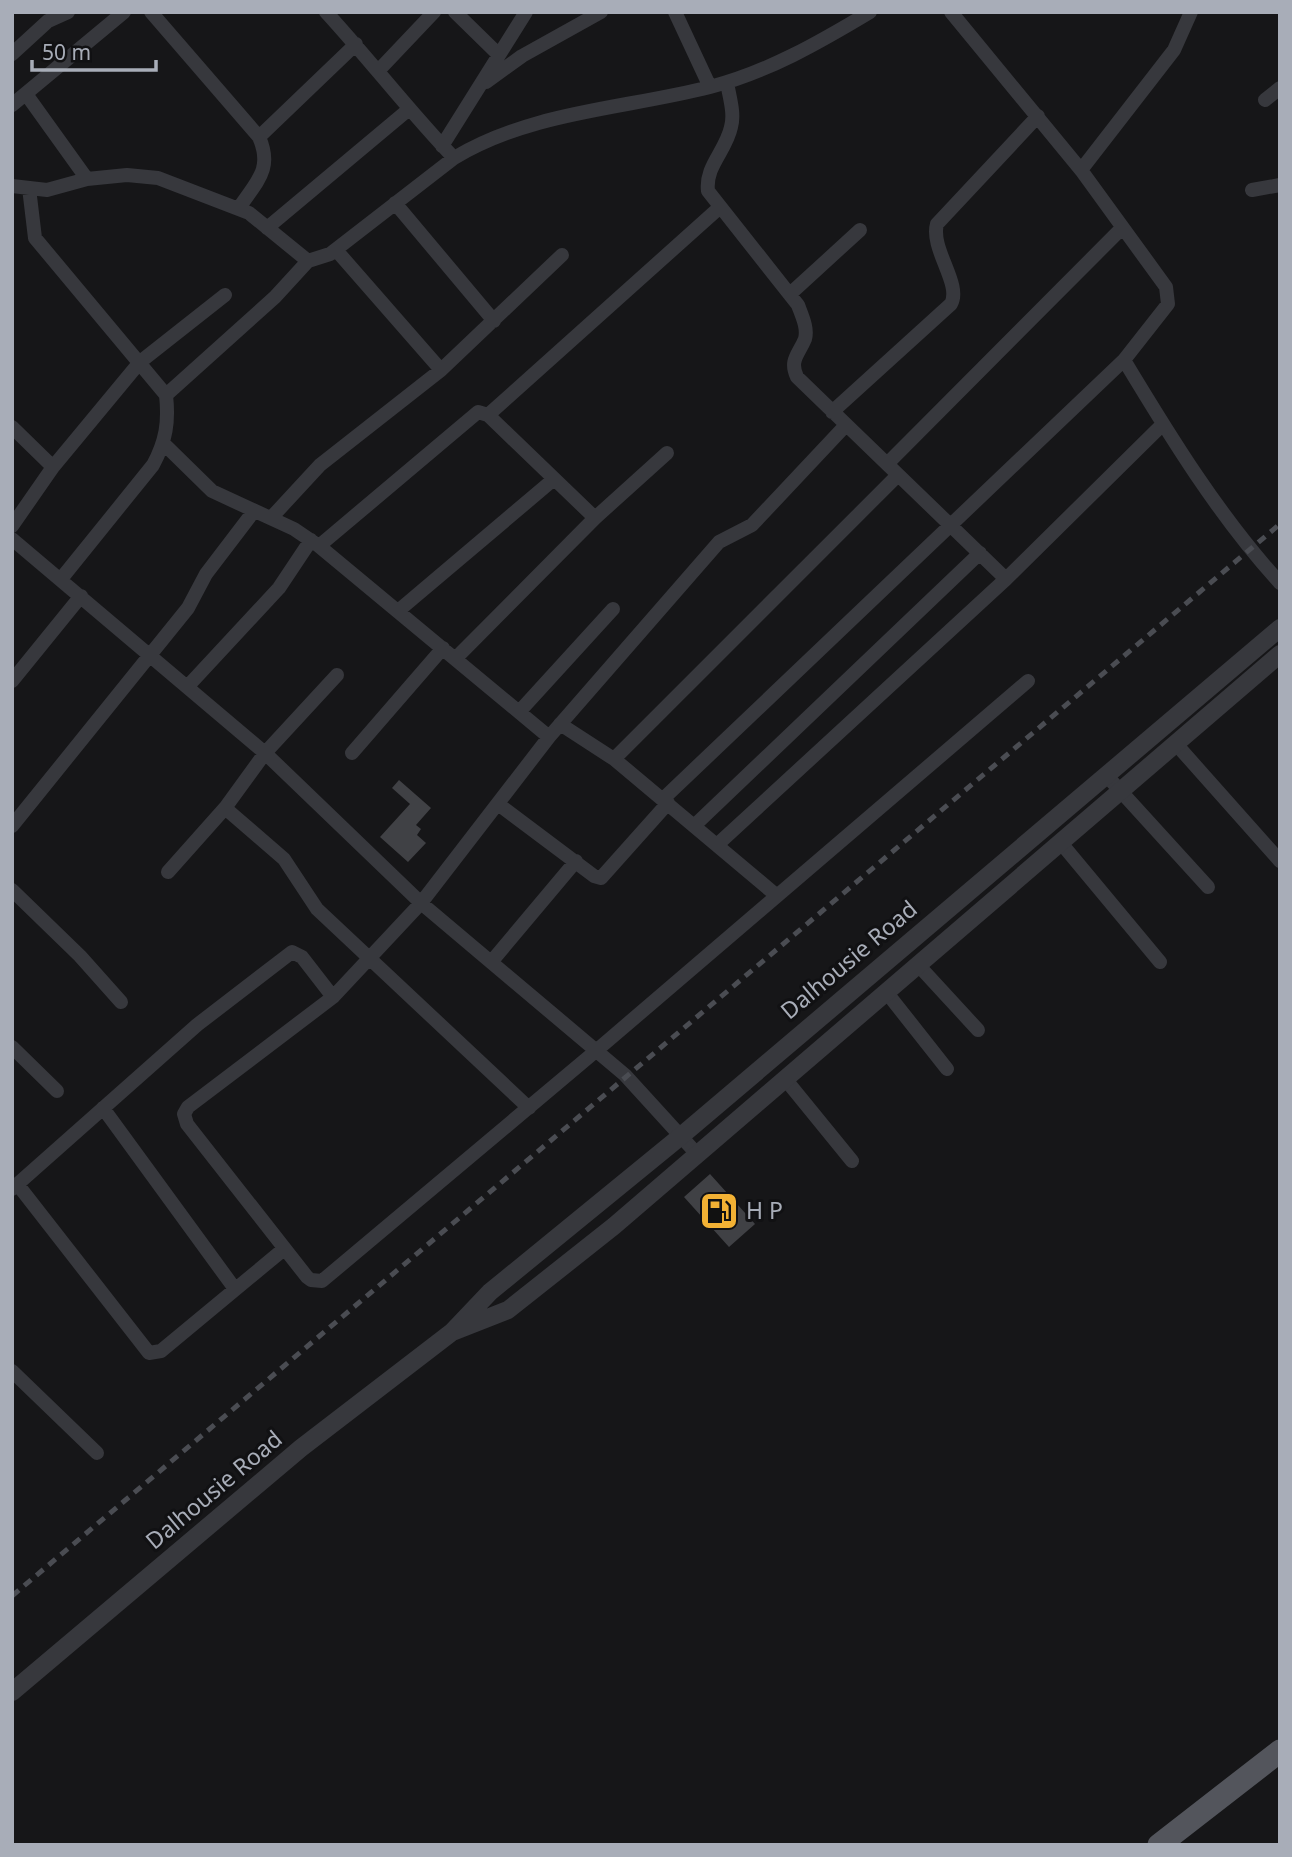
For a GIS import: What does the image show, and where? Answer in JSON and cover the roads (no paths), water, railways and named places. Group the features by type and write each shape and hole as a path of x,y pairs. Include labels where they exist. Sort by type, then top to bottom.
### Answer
{"main road":[{"path":"1159,1845 1280,1751"}],"street":[{"path":"12,54 48,21 68,12"},
{"path":"12,106 124,12"},
{"path":"326,12 379,70 408,110 453,158"},
{"path":"379,70 435,12"},
{"path":"455,12 499,55"},
{"path":"442,146 526,12"},
{"path":"480,87 522,56 601,12"},
{"path":"676,12 710,87"},
{"path":"166,395 275,297 308,261 317,260 336,250 453,158 474,145 565,114 727,82 785,59 870,12"},
{"path":"498,804 594,876 605,876 665,801 1124,360 1164,312 1170,297 1166,287 1081,170 951,12"},
{"path":"1081,170 1174,50 1191,12"},
{"path":"155,13 259,137 266,154 266,164 239,208"},
{"path":"259,137 356,44"},
{"path":"727,82 733,119 731,130 707,179 708,191 798,305 806,328 804,339 794,358 793,369 805,386 1006,579"},
{"path":"1265,100 1280,88"},
{"path":"26,94 87,179"},
{"path":"267,228 408,110"},
{"path":"832,412 951,304 954,293 937,243 937,224 1038,116"},
{"path":"12,186 47,190 87,179 150,176 239,208 308,261"},
{"path":"1252,190 1280,186"},
{"path":"29,188 36,238 166,395 164,444 153,465 61,579"},
{"path":"395,203 494,321"},
{"path":"488,415 719,208"},
{"path":"887,464 1122,228"},
{"path":"790,294 860,229"},
{"path":"336,250 441,370"},
{"path":"271,518 327,458 441,370 562,255"},
{"path":"12,526 53,467 140,362 225,295"},
{"path":"1124,360 1163,424 1250,549 1280,583"},
{"path":"188,687 279,588 315,543 473,413 488,415 595,518"},
{"path":"718,844 1006,579 1163,424"},
{"path":"846,425 752,525 719,542 549,737 421,904 333,997 188,1107 184,1114 187,1124 307,1277 322,1281 529,1108 1028,681"},
{"path":"12,427 53,467"},
{"path":"164,444 212,491 271,518 315,543 549,737"},
{"path":"455,659 595,518 667,453"},
{"path":"614,759 898,475"},
{"path":"398,611 554,479"},
{"path":"12,826 188,608 206,574 254,511"},
{"path":"12,539 152,654 265,752 421,904 597,1050 698,1154"},
{"path":"695,825 979,553"},
{"path":"12,681 81,596"},
{"path":"519,712 613,609"},
{"name":"Dalhousie Road","path":"12,1692 301,1448 452,1332 490,1292 681,1136 1280,628"},
{"path":"352,753 443,648"},
{"name":"Dalhousie Road","path":"452,1332 508,1310 614,1226 919,967 1280,654"},
{"path":"168,872 225,807 265,752 337,675"},
{"path":"561,724 614,759 776,895"},
{"path":"1176,744 1280,861"},
{"path":"1106,775 1208,887"},
{"path":"225,807 284,859 317,909 529,1108"},
{"path":"1061,843 1160,962"},
{"path":"492,961 576,861"},
{"path":"12,890 72,948 121,1002"},
{"path":"284,1249 161,1351 149,1353 15,1187 197,1026 292,952 302,957 333,997"},
{"path":"919,967 978,1030"},
{"path":"887,993 947,1069"},
{"path":"12,1047 57,1091"},
{"path":"786,1080 852,1161"},
{"path":"103,1108 235,1289"},
{"path":"12,1371 97,1453"}],"railway":[{"path":"12,1596 1280,524"}],"place":[{"name":"H P","path":"719,1211"}]}
